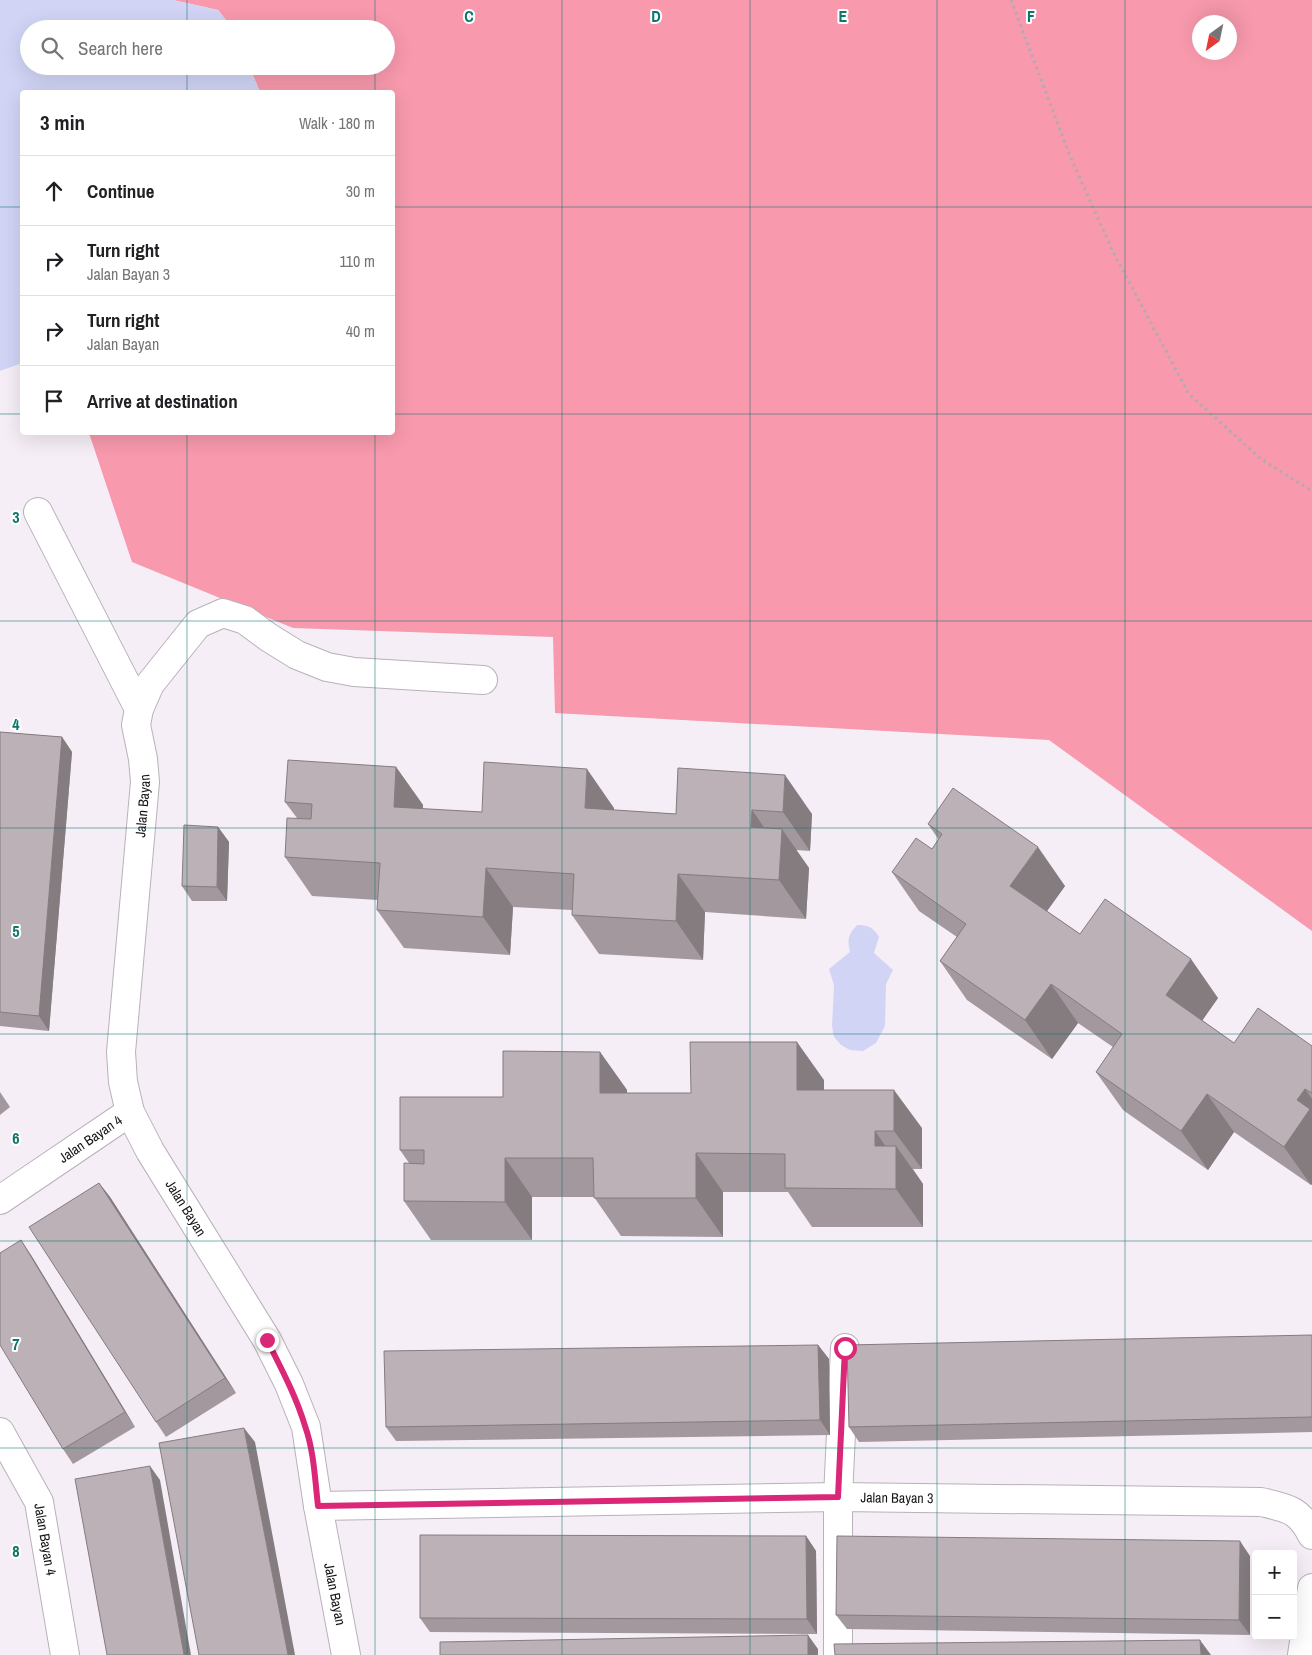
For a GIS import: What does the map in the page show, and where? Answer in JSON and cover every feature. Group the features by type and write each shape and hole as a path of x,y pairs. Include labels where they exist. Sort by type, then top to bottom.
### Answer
{"street":[{"path":"38,512 139,709"},
{"path":"139,709 150,684 198,624 224,613 245,620 297,655 327,667 354,672 483,680"},
{"name":"Jalan Bayan","path":"139,709 136,725 141,744 145,782 121,1052 130,1112 150,1151 267,1340 289,1384 306,1427 314,1468 318,1506 346,1655"},
{"name":"Jalan Bayan 4","path":"0,1200 130,1112"},
{"path":"838,1655 838,1497 845,1348"},
{"name":"Jalan Bayan 4","path":"0,1432 39,1502 65,1655"},
{"name":"Jalan Bayan 3","path":"318,1506 838,1497 1261,1502 1288,1509 1306,1522 1312,1534"},
{"path":"1302,1652 1312,1588"}],"path":[{"path":"1011,0 1070,156 1114,254 1189,394 1261,459 1312,491"}],"shaded area":[{"path":"173,0 1312,0 1312,931 1049,740 555,713 553,637 293,628 132,562 90,435 395,435 395,90 259,90 253,75 395,75 395,20 226,20 218,10"}],"water":[{"path":"0,0 173,0 218,10 226,20 20,20 20,75 253,75 259,90 20,90 20,364 0,371"},
{"path":"857,925 870,927 877,934 879,937 874,953 893,970 886,984 885,1026 876,1043 863,1051 850,1050 841,1045 834,1037 832,1026 834,985 829,969 850,952 849,938"}],"building":[{"path":"0,732 62,737 39,1016 0,1012"},
{"path":"288,760 396,767 394,807 482,812 484,762 587,769 585,808 676,814 678,768 785,775 783,812 752,810 751,827 782,829 779,880 678,874 676,921 572,915 574,874 486,868 483,917 377,910 380,863 285,857 287,818 311,819 312,804 285,802"},
{"path":"953,788 1038,847 1010,886 1080,934 1105,899 1191,959 1166,995 1234,1043 1258,1008 1312,1046 1312,1093 1305,1089 1297,1100 1310,1109 1284,1147 1207,1094 1181,1131 1096,1072 1122,1034 1051,984 1025,1020 940,961 966,924 892,872 916,838 932,849 942,834 928,824"},
{"path":"184,825 218,827 217,887 182,886"},
{"path":"690,1042 797,1042 797,1090 894,1090 894,1131 875,1131 875,1146 896,1146 896,1189 785,1188 785,1154 696,1153 696,1198 594,1198 593,1158 505,1158 505,1202 404,1201 404,1163 424,1164 424,1150 400,1150 400,1097 503,1097 503,1051 600,1052 600,1093 691,1093"},
{"path":"99,1183 225,1378 156,1422 29,1227"},
{"path":"21,1240 125,1412 63,1449 0,1345 0,1253"},
{"path":"1312,1335 1312,1417 849,1427 847,1345"},
{"path":"818,1345 820,1420 386,1427 384,1351"},
{"path":"244,1428 288,1655 199,1655 159,1443"},
{"path":"150,1466 184,1655 107,1655 75,1479"},
{"path":"420,1535 806,1536 807,1619 420,1618"},
{"path":"837,1536 1240,1541 1239,1620 836,1615"},
{"path":"808,1635 808,1655 440,1655 440,1642"},
{"path":"1200,1640 1201,1655 835,1655 834,1644"}],"route":[{"path":"267,1340 289,1384 306,1427 314,1468 318,1506 838,1497 845,1348"}]}
